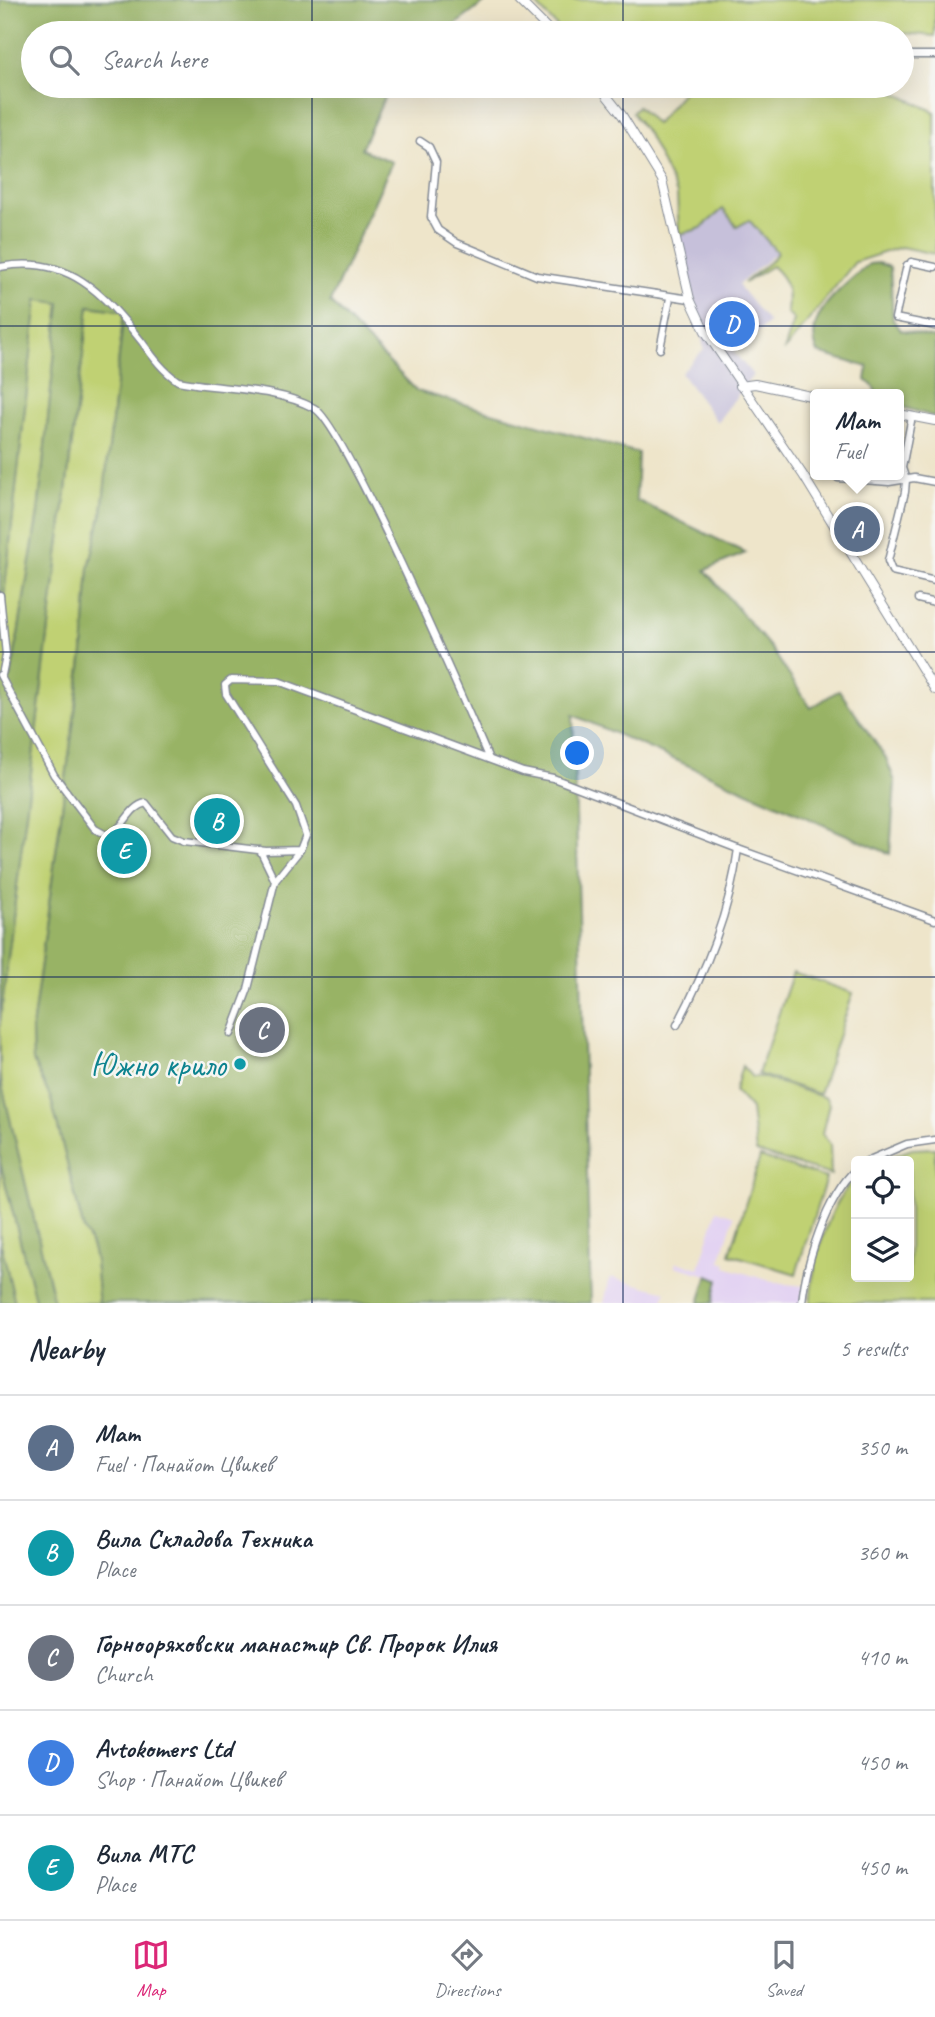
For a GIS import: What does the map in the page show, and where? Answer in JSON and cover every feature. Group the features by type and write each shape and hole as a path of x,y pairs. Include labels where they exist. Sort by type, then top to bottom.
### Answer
{"street":[{"path":"519,0 540,21"},
{"path":"914,55 935,55"},
{"path":"609,98 662,180 690,299 705,331 803,475 935,690"},
{"path":"420,141 429,147 436,162 431,217 438,230 457,243 537,275 670,298 690,299"},
{"path":"935,267 909,264 895,318 935,326"},
{"path":"0,267 31,265 60,269 87,282 117,311 166,373 178,381 289,399 316,409 330,425 370,503 489,759"},
{"path":"660,349 670,298"},
{"path":"740,386 755,384 810,396"},
{"path":"904,415 935,421"},
{"path":"904,458 912,416"},
{"path":"904,474 906,480 888,561 892,571 935,581"},
{"path":"864,480 889,482 915,478 935,482"},
{"path":"0,595 6,655 1,675 54,775 95,829 106,835 113,834 136,807 146,803 178,839 260,850 300,850"},
{"path":"918,599 935,603"},
{"path":"231,1034 248,989 275,881 300,850 306,835 303,821 264,753 229,703 225,685 231,680 278,681 523,772 553,778 737,849 935,920"},
{"path":"677,1025 715,943 735,873 737,849"},
{"path":"260,850 275,881"},
{"path":"879,1156 907,1144 935,1140"},
{"path":"802,1303 804,1286 832,1200 851,1175"}],"shaded area":[{"path":"723,208 748,219 777,252 738,285 769,323 733,351 753,375 717,422 681,373 704,349 679,235 701,228"},
{"path":"717,1210 734,1216 720,1261 726,1263 725,1267 777,1283 804,1286 802,1303 699,1303 707,1275 675,1266 676,1262 699,1268"},
{"path":"610,1277 666,1292 662,1303 604,1303"}],"green space":[{"path":"0,0 488,0 460,21 21,21 21,98 384,98 361,149 392,162 330,302 417,391 638,453 636,500 746,553 705,570 771,648 811,708 839,690 886,758 895,782 890,854 573,715 591,1303 99,1303 92,1249 84,1231 51,1099 33,1061 32,1029 83,653 89,568 102,512 124,311 89,306 0,1022 0,681 11,678 38,513 60,303 37,300 0,632"},
{"path":"532,0 935,0 935,36 914,34 914,21 643,21 640,18 635,21 552,21"},
{"path":"678,98 906,98 935,112 935,254 901,247 855,262 784,351 794,320 787,313 788,292 785,282 772,266 744,283 773,259 777,252 749,220 737,227 723,209 701,228 679,235 677,194 650,138 632,112 638,106 656,124"},
{"path":"878,263 890,267 893,320 901,330 935,338 935,417 904,408 904,389 875,389 866,380 868,367 818,353 814,339 820,314 837,292 869,264"},
{"path":"37,299 60,302 38,513 11,678 0,681 0,632"},
{"path":"89,306 124,310 102,512 89,568 83,653 32,1029 33,1061 51,1099 84,1231 92,1249 99,1303 54,1303 0,1077 0,1022"},
{"path":"793,972 853,993 819,1094 758,1074"},
{"path":"742,1066 752,1077 762,1077 826,1098 829,1104 822,1134 830,1144 831,1175 756,1152 751,1109 735,1091"},
{"path":"0,1077 54,1303 36,1303 0,1162"},
{"path":"935,1148 935,1303 810,1303 814,1270 823,1236 837,1203 851,1182 851,1282 914,1282 914,1156 893,1156 912,1149"},
{"path":"760,1157 826,1178 796,1274 730,1254"},
{"path":"0,1162 36,1303 15,1303 0,1240"},
{"path":"0,1240 15,1303 0,1303"},
{"path":"708,1275 718,1279 713,1303 699,1303"}],"place":[{"name":"Avtokomers Ltd","path":"732,324"},
{"name":"Мат","path":"857,529"},
{"name":"Вила Складова Техника","path":"217,821"},
{"name":"Вила МТС","path":"124,851"},
{"name":"Горнооряховски манастир Св. Пророк Илия","path":"262,1030"},
{"name":"Южно крило","path":"240,1064"}]}
